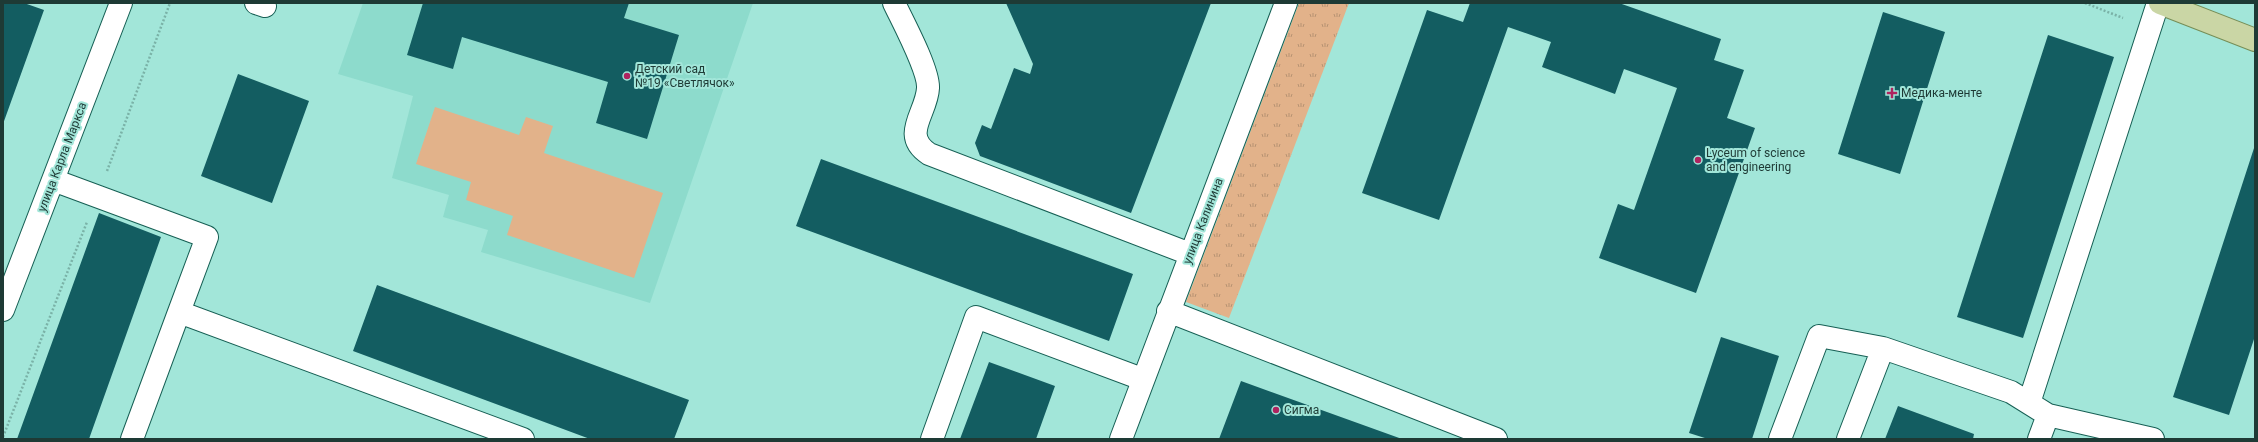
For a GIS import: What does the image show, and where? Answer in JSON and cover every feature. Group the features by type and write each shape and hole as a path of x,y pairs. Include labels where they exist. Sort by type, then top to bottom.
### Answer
{"main road":[{"path":"2159,3 2255,40"}],"street":[{"name":"улица Карла Маркса","path":"3,310 121,3"},
{"path":"894,3 926,73 928,86 927,100 916,127 915,138 919,148 929,154 1190,254"},
{"name":"улица Калинина","path":"1121,439 1142,379 1286,3"},
{"path":"2029,403 2159,3"},
{"path":"53,180 207,237 132,439"},
{"path":"1168,311 1471,435 1496,439"},
{"path":"179,312 523,439"},
{"path":"932,439 976,317 1142,379"},
{"path":"1780,439 1819,336 1883,348 2011,392 2048,415 2153,439"},
{"path":"1848,439 1883,348"},
{"path":"2039,439 2048,415"}],"shaded area":[{"path":"363,3 753,3 650,303 481,252 488,230 443,217 449,195 392,178 413,96 338,74"}],"green space":[{"path":"1299,3 1349,3 1229,318 1186,302"},
{"path":"435,107 519,135 526,117 553,126 544,153 663,193 634,278 507,235 513,216 466,200 471,182 416,164"}],"building":[{"path":"3,3 24,3 44,10 3,124"},
{"name":"Детский сад №19 «Светлячок»","path":"423,3 629,3 624,18 679,35 647,139 596,123 608,82 462,37 453,69 407,55"},
{"path":"1006,3 1211,3 1131,213 980,156 975,143 982,125 991,129 1014,68 1030,74 1033,64"},
{"name":"Lyceum of science and engineering","path":"1470,3 1619,3 1721,39 1714,60 1744,70 1727,118 1755,128 1696,293 1599,258 1618,204 1634,210 1677,88 1624,69 1615,94 1542,67 1551,42 1508,27 1439,220 1362,193 1427,10 1463,22"},
{"name":"Медика-менте","path":"1883,12 1945,32 1900,174 1838,154"},
{"path":"2048,35 2114,57 2023,338 1957,317"},
{"path":"238,74 309,101 272,203 201,176"},
{"path":"2255,145 2255,336 2229,415 2173,397"},
{"path":"821,159 1133,274 1109,341 796,226"},
{"path":"99,213 161,237 89,439 17,439"},
{"path":"377,285 689,400 674,439 590,439 353,351"},
{"path":"1721,337 1779,356 1752,439 1708,439 1689,433"},
{"path":"989,362 1055,386 1036,439 960,439"},
{"name":"Сигма","path":"1241,381 1402,439 1219,439"},
{"path":"1898,406 1974,434 1973,439 1885,439"}],"place":[{"name":"Детский сад №19 «Светлячок»","path":"627,76"},
{"name":"Медика-менте","path":"1892,93"},
{"name":"Lyceum of science and engineering","path":"1698,160"},
{"name":"Сигма","path":"1276,410"}]}
